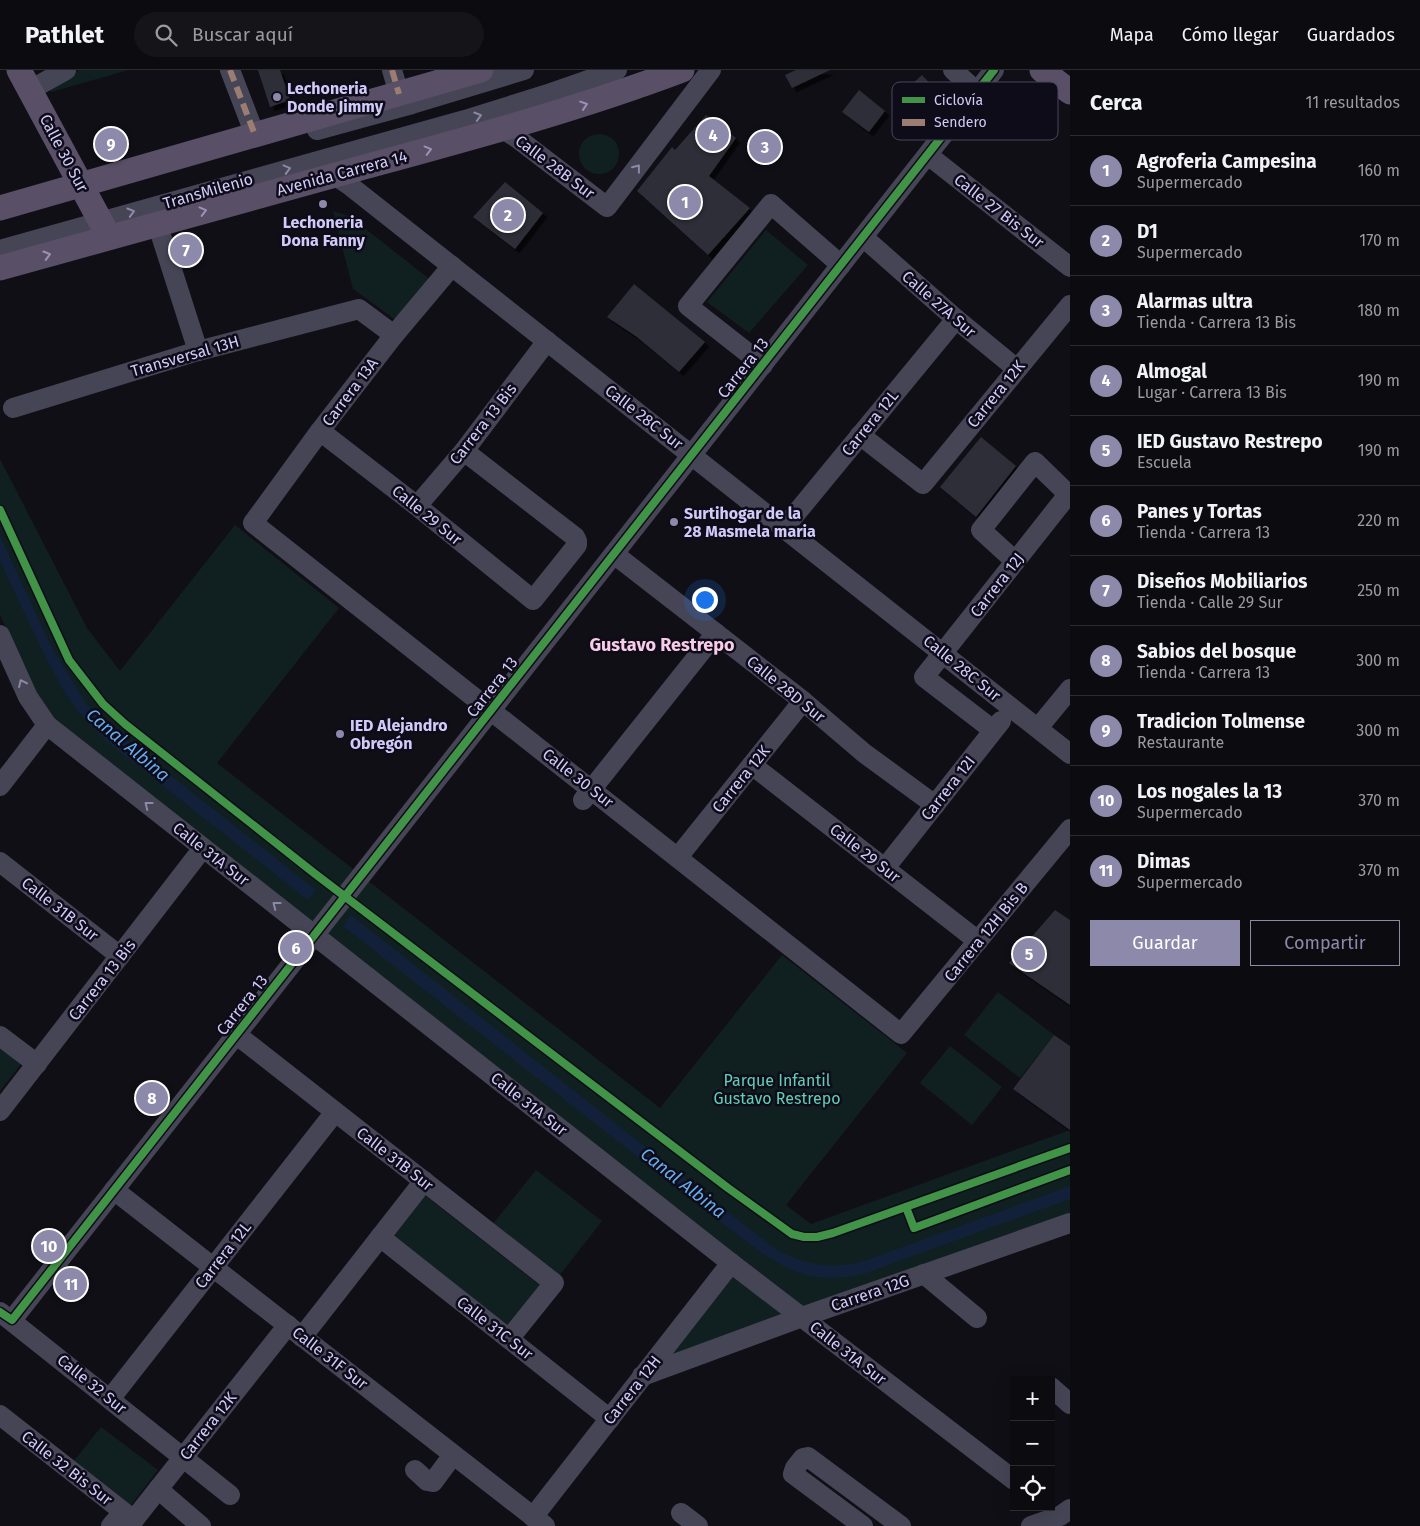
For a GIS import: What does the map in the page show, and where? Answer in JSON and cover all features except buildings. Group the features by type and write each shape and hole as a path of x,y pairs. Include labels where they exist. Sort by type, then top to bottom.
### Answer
{"main road":[{"path":"0,208 84,190 255,135 482,70"},
{"name":"Avenida Carrera 14","path":"0,268 104,229 157,223 502,129 608,97 682,70"},
{"path":"1042,70 1057,82"},
{"name":"Calle 30 Sur","path":"24,80 104,229"},
{"path":"1058,83 1070,92"}],"street":[{"path":"24,80 66,70"},
{"path":"230,70 255,135"},
{"path":"392,70 399,94"},
{"name":"TransMilenio","path":"0,220 84,190 412,104 524,70"},
{"name":"TransMilenio","path":"0,250 104,229 551,94 617,70"},
{"name":"Calle 28B Sur","path":"502,129 517,138 607,206 711,70"},
{"path":"953,70 966,82"},
{"name":"Carrera 13","path":"985,82 994,70"},
{"name":"Carrera 13","path":"6,1316 114,1190 939,140"},
{"name":"Calle 27 Bis Sur","path":"928,154 1070,267"},
{"name":"Calle 28C Sur","path":"334,175 1070,754"},
{"path":"763,365 688,306 771,204 841,265"},
{"path":"157,223 198,351"},
{"name":"Calle 27A Sur","path":"863,237 956,319 1017,369"},
{"name":"Carrera 13A","path":"253,523 320,431 394,335 452,266"},
{"name":"Carrera 12K","path":"860,435 923,484 1070,305"},
{"name":"Transversal 13H","path":"13,408 198,351 359,309 394,335"},
{"name":"Carrera 12L","path":"784,528 956,319"},
{"name":"Carrera 13 Bis","path":"417,506 464,451 547,341"},
{"name":"Calle 29 Sur","path":"320,431 417,506 533,600 577,545 577,541 575,537 464,451"},
{"path":"1015,561 981,530 1035,462 1069,493"},
{"name":"Carrera 12J","path":"993,730 924,678 1069,493"},
{"name":"Calle 30 Sur","path":"253,523 492,710 587,794 678,857 736,911 901,1034"},
{"name":"Calle 28D Sur","path":"614,554 803,701 864,753 935,805"},
{"path":"587,794 716,633"},
{"name":"Calle 31A Sur","path":"0,635 28,697 46,725 730,1262 1010,1477"},
{"path":"1038,728 1070,689"},
{"name":"Carrera 12K","path":"678,857 803,701"},
{"name":"Carrera 12I","path":"885,868 1011,708"},
{"path":"0,786 46,725"},
{"name":"Calle 29 Sur","path":"752,765 978,941"},
{"name":"Carrera 12H Bis B","path":"901,1034 1070,829"},
{"name":"Carrera 13 Bis","path":"0,1111 203,848"},
{"name":"Calle 31B Sur","path":"0,862 120,956"},
{"name":"Calle 31B Sur","path":"237,1034 554,1283 509,1339"},
{"path":"0,1036 37,1064"},
{"name":"Carrera 12L","path":"110,1399 335,1112"},
{"name":"Carrera 12K","path":"124,1521 158,1489 183,1458 380,1237 424,1181"},
{"name":"Calle 31F Sur","path":"114,1190 539,1521"},
{"name":"Carrera 12G","path":"642,1376 924,1274 1068,1226"},
{"name":"Calle 31C Sur","path":"380,1237 610,1418"},
{"name":"Carrera 12H","path":"539,1521 610,1418 730,1262"},
{"path":"924,1274 977,1318"},
{"name":"Calle 32 Sur","path":"6,1316 230,1495"},
{"path":"1055,1391 1070,1404"},
{"name":"Calle 32 Bis Sur","path":"0,1414 124,1521"},
{"path":"415,1470 428,1481 433,1482 453,1454"},
{"path":"863,1526 794,1474 795,1468 803,1458 808,1457 901,1526"},
{"path":"158,1489 201,1526"},
{"path":"681,1513 698,1526"},
{"path":"1031,1526 1062,1514"}],"green space":[{"path":"79,70 129,70 51,92 48,87"},
{"path":"599,134 613,140 619,154 613,168 599,174 585,168 579,154 585,140"},
{"path":"333,211 349,216 432,281 397,321 353,289"},
{"path":"766,230 808,265 749,333 707,302"},
{"name":"Parque Infantil Gustavo Restrepo","path":"0,459 87,628 120,671 235,525 339,608 217,763 660,1108 782,955 907,1053 786,1205 811,1224 1070,1130 1070,1213 662,1362 740,1263 44,711 0,615"},
{"path":"998,992 1054,1035 1020,1078 964,1035"},
{"path":"0,1039 25,1059 0,1091"},
{"path":"950,1046 1002,1087 972,1125 920,1083"},
{"path":"536,1170 602,1221 559,1276 492,1225"},
{"path":"423,1194 542,1287 509,1329 390,1235"},
{"path":"101,1427 158,1470 131,1505 74,1461"}],"water":[{"name":"Canal Albina","path":"0,536 51,646 87,705 113,730 316,890 308,900 105,740 78,711 62,688 42,650 0,561"},
{"name":"Canal Albina","path":"351,915 775,1249 797,1259 829,1265 852,1264 1070,1186 1070,1199 866,1273 827,1278 811,1276 796,1271 766,1256 735,1233 343,926"}],"marked path":[{"path":"230,70 255,135"},
{"path":"392,70 399,94"}],"cycle path":[{"path":"985,82 994,70"},
{"path":"0,1312 12,1320 939,140"},
{"path":"0,510 69,660 103,704 125,724 314,873 728,1188 792,1234 804,1237 817,1237 833,1233 1070,1148"},
{"path":"906,1207 914,1228 1070,1170"}],"place":[{"name":"Lechoneria Donde Jimmy","path":"277,97"},
{"name":"Almogal","path":"713,135"},
{"name":"Tradicion Tolmense","path":"111,144"},
{"name":"Alarmas ultra","path":"765,147"},
{"name":"Agroferia Campesina","path":"685,202"},
{"name":"Lechoneria Dona Fanny","path":"323,204"},
{"name":"D1","path":"508,215"},
{"name":"Diseños Mobiliarios","path":"186,250"},
{"name":"Surtihogar de la 28 Masmela maria","path":"674,522"},
{"name":"IED Alejandro Obregón","path":"340,734"},
{"name":"Panes y Tortas","path":"296,948"},
{"name":"IED Gustavo Restrepo","path":"1029,954"},
{"name":"Sabios del bosque","path":"152,1098"},
{"name":"Los nogales la 13","path":"49,1246"},
{"name":"Dimas","path":"71,1284"}],"district":[{"name":"Gustavo Restrepo","path":"662,645"}]}
